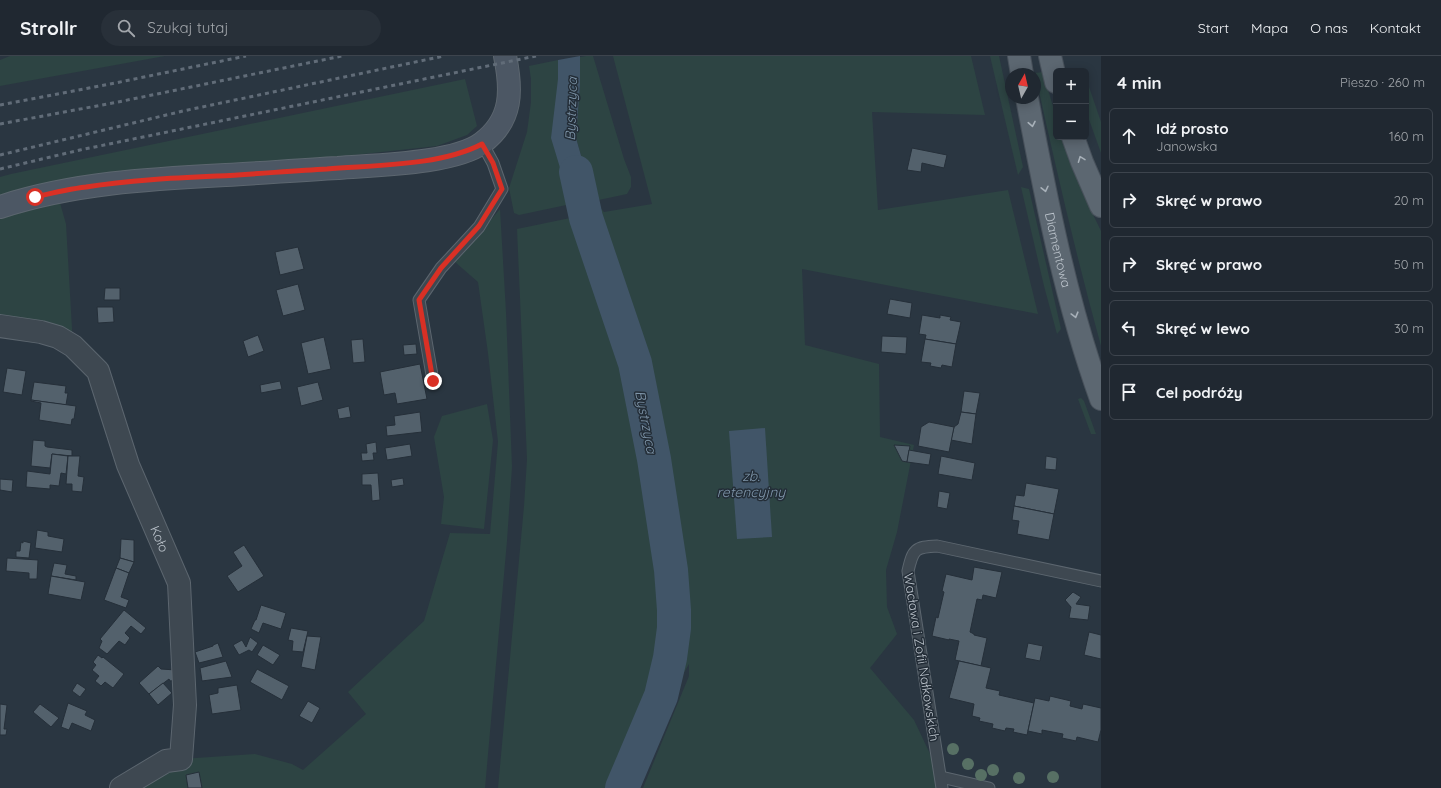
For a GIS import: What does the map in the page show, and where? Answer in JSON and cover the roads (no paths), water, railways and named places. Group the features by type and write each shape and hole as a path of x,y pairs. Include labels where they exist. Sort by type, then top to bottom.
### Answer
{"main road":[{"path":"1019,56 1021,68"},
{"path":"1050,56 1053,69"},
{"name":"Diamentowa","path":"1028,104 1042,178 1065,279 1081,340 1101,400"},
{"path":"1074,140 1101,206"}],"street":[{"path":"0,207 35,197 86,186 162,178 258,174 387,164 442,157 470,150 482,144 498,127 507,111 509,95 507,66"},
{"name":"Koło","path":"0,326 41,332 58,337 73,346 98,371 128,465 179,583 185,705 181,759 166,761 121,788"}],"lane":[{"path":"433,381 419,300 441,268 479,226 502,189 493,163 482,144"},
{"name":"Wacława i Zofii Nałkowskich","path":"942,782 908,571 911,555 921,547 937,546 1101,581"},
{"path":"942,782 989,788"}],"water":[{"path":"580,56 580,84 576,138 594,201 586,218 571,204 551,138 558,79 558,60"},
{"name":"zb. retencyjny","path":"765,428 772,537 737,539 729,431"}],"waterway":[{"name":"Bystrzyca","path":"576,172 586,218 635,363 654,459 671,570 674,610 674,628 670,658 661,696 622,788"}],"railway":[{"path":"0,105 246,56"},
{"path":"0,124 118,102 342,56"},
{"path":"0,155 183,111 444,56"},
{"path":"0,169 80,150 536,56"}]}
